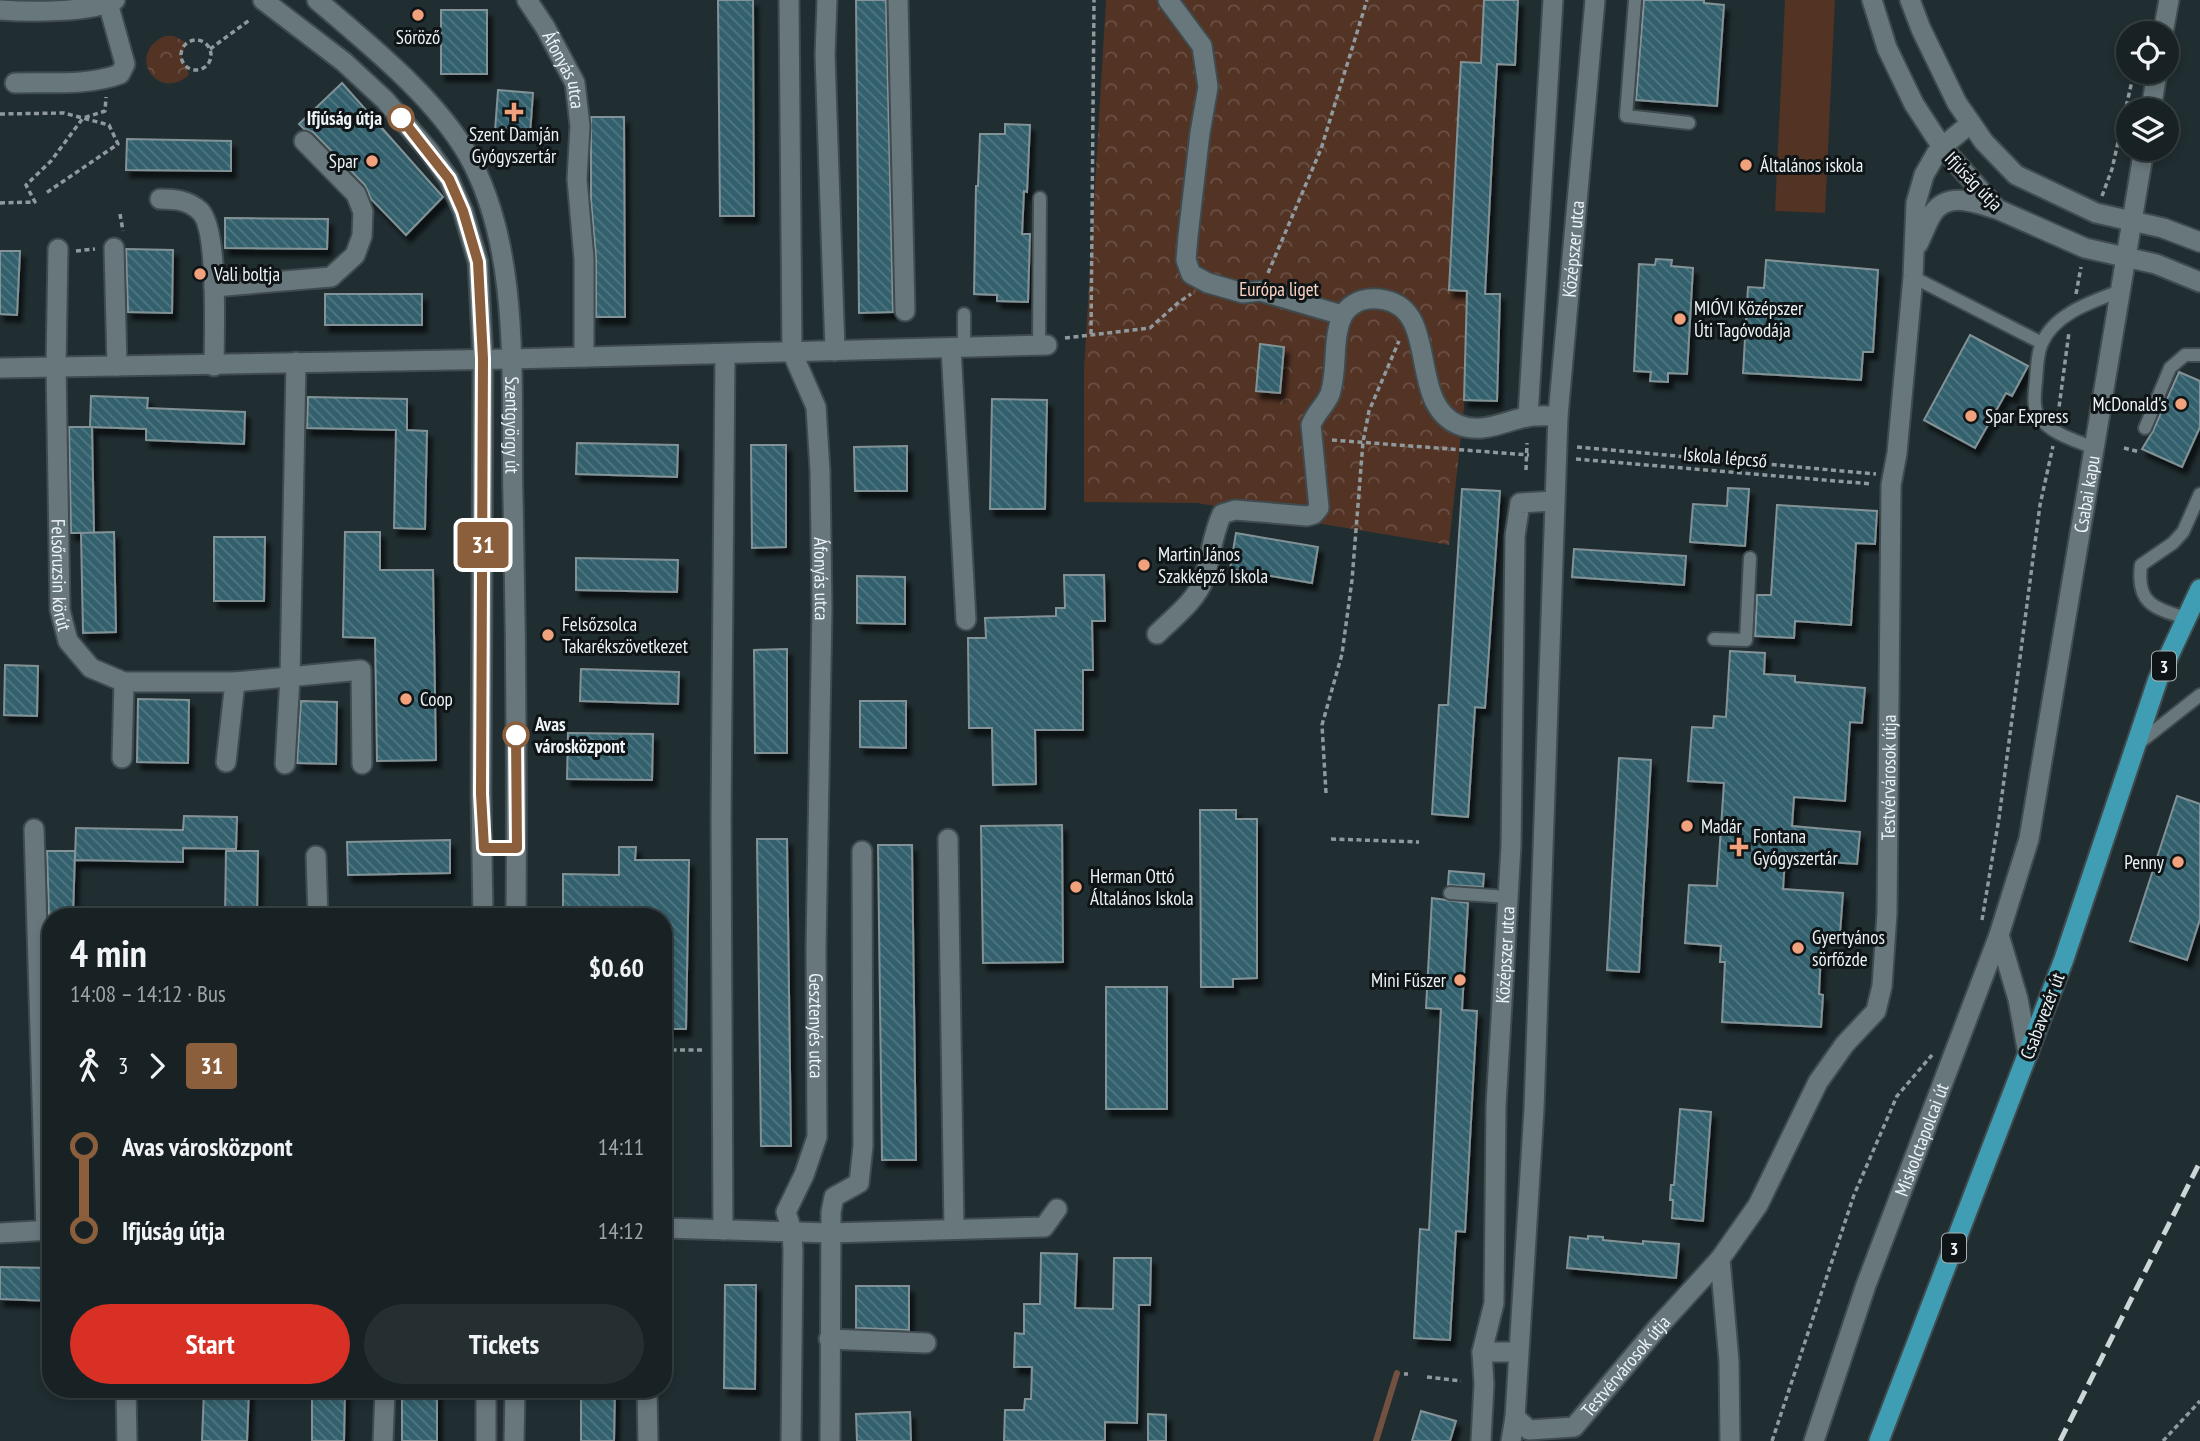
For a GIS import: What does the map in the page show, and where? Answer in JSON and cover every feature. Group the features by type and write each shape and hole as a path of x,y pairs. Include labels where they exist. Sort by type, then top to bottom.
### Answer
{"main road":[{"name":"Csabavezér út","path":"1879,1441 2064,959 2158,679 2200,589"}],"street":[{"name":"Szentgyörgy út","path":"263,0 344,62 386,100 429,151 449,179 463,211 478,262 483,359 481,794 483,908"},
{"name":"Szentgyörgy út","path":"317,0 393,68 430,106 468,155 485,192 499,237 508,298 510,359 516,622 516,908"},
{"name":"Áfonyás utca","path":"527,0 575,83 580,126 577,179 584,259 584,358"},
{"name":"Áfonyás utca","path":"789,0 792,352 816,407 820,471 822,609 817,813"},
{"path":"827,0 825,55 835,351"},
{"path":"898,0 905,311"},
{"path":"1168,0 1202,47 1208,86 1186,260 1191,274 1208,283 1242,293 1260,291 1342,315"},
{"name":"Középszer utca","path":"1528,417 1553,0"},
{"name":"Középszer utca","path":"1511,1441 1515,1417 1535,1083 1558,416 1595,0"},
{"name":"Ifjúság útja","path":"1872,0 1887,48 1914,104 1942,146 1997,209 2085,248 2156,264 2200,282"},
{"name":"Ifjúság útja","path":"1910,0 1951,91 1984,142 2016,175 2096,213 2162,228 2200,242"},
{"path":"2166,21 2169,0"},
{"path":"0,10 22,12 87,7 111,2 125,64 120,74 108,78 15,83"},
{"name":"Testvérvárosok útja","path":"1515,1417 1529,1430 1574,1427 1658,1327 1720,1259 1758,1205 1818,1082 1845,1044 1876,1011 1882,986 1887,913 1891,480 1897,453 1919,194 1924,175 1942,146 1971,123"},
{"path":"214,287 331,277 355,254 362,236 363,212 356,194 304,141"},
{"name":"Csabai kapu","path":"2029,839 2142,161"},
{"path":"160,199 187,202 201,211 208,221 214,287 214,366"},
{"name":"Testvérvárosok útja","path":"1914,251 1933,211 1943,204 1956,199 1997,209"},
{"path":"117,366 119,244"},
{"name":"Felsőruzsin körút","path":"58,249 56,365 60,610 68,641 91,668 124,682 235,682 361,670 362,764"},
{"path":"1157,634 1188,604 1203,581 1214,530 1222,514 1235,510 1307,516 1314,514 1319,508 1311,425 1316,413 1326,404 1331,390 1342,315 1355,303 1374,298 1396,302 1409,316 1422,348 1428,385 1436,408 1460,426 1481,429 1528,417 1558,416"},
{"path":"0,368 584,358 1043,345"},
{"path":"957,348 966,620"},
{"path":"723,1230 721,818 725,354"},
{"path":"285,764 290,677 296,362"},
{"name":"Középszer utca","path":"1481,1441 1484,1384 1482,1352 1494,1303 1496,1105 1511,846 1515,536 1520,503 1555,501"},
{"path":"122,758 124,682"},
{"path":"226,762 235,682"},
{"name":"Gesztenyés utca","path":"791,1441 792,1231 786,1212 804,1175 817,1137 817,813"},
{"path":"34,829 42,1058"},
{"path":"948,839 954,1229"},
{"name":"Miskolctapolcai út","path":"1814,1441 1866,1285 1999,935 2029,839"},
{"path":"831,1441 830,1233 834,1197 859,1183 863,1146 862,851"},
{"path":"316,856 318,908"},
{"path":"1999,935 2018,999 2028,1054"},
{"path":"2018,999 2027,1011 2040,1021"},
{"path":"672,1228 830,1233 1044,1227 1057,1209"},
{"path":"0,1233 42,1230"},
{"path":"1720,1259 1729,1361 1730,1441"},
{"path":"829,1339 926,1343"},
{"path":"1482,1352 1517,1352"},
{"path":"126,1398 127,1441"},
{"path":"383,1441 385,1398"},
{"path":"486,1398 486,1441"},
{"path":"514,1441 515,1398"},
{"path":"647,1398 648,1441"}],"lane":[{"path":"1634,0 1626,116 1689,122"},
{"path":"1040,198 1043,345"},
{"path":"1913,277 2042,343"},
{"path":"2094,448 2056,432 2037,415 2034,396 2042,343 2059,320 2120,291"},
{"path":"957,348 964,314"},
{"path":"2145,428 2169,368 2185,355 2200,355"},
{"path":"2186,618 2162,611 2146,599 2139,584 2141,565 2174,543 2183,532 2200,494"},
{"path":"1714,639 1746,640 1750,558"},
{"path":"2136,746 2200,695"},
{"path":"484,848 517,848"},
{"path":"1450,894 1508,897"}],"path":[{"path":"1091,334 1094,0"},
{"path":"1260,291 1321,149 1367,0"},
{"path":"210,49 203,42 193,40 182,50 182,60 191,69 201,69 208,64 210,49 251,19"},
{"path":"0,203 35,202 26,185 51,161 83,118 105,111 108,78"},
{"path":"2096,213 2112,169 2131,84"},
{"path":"0,114 64,113 109,125 118,144 46,193"},
{"path":"119,244 120,214"},
{"path":"1982,922 2001,804 2040,505 2056,432 2085,248"},
{"path":"1043,345 1070,336 1150,328 1179,302 1208,283"},
{"path":"1326,793 1322,725 1342,654 1368,411 1409,316"},
{"path":"1312,439 1528,455"},
{"path":"1525,470 1527,443"},
{"path":"2124,448 2140,452"},
{"path":"1557,451 1891,480"},
{"name":"Iskola lépcső","path":"1557,451 1711,473 1891,480"},
{"path":"1331,839 1419,842"},
{"path":"672,1050 722,1050"},
{"path":"1772,1441 1854,1195 1898,1096 1933,1053"},
{"path":"1427,1377 1461,1381"},
{"path":"2163,1441 2200,1401"}],"green space":[{"name":"Európa liget","path":"1106,0 1486,0 1464,408 1449,545 1197,503 1084,502 1084,369"},
{"path":"1785,0 1835,0 1825,213 1775,211"},
{"path":"165,36 174,36 187,43 181,55 189,75 177,82 166,83 157,79 150,72 147,63 147,53 153,44"}],"building":[{"path":"718,0 753,0 754,216 720,216"},
{"path":"856,0 886,0 893,312 859,313"},
{"path":"1484,0 1518,0 1515,65 1497,64 1494,119 1485,294 1500,294 1497,401 1464,400 1467,291 1449,290 1461,62 1481,63"},
{"path":"1644,0 1704,0 1704,3 1724,5 1717,106 1636,100"},
{"path":"441,10 487,10 487,74 441,74"},
{"name":"Spar","path":"342,83 443,197 406,235 371,199 365,185 313,132 299,124"},
{"name":"Szent Damján Gyógyszertár","path":"498,90 533,93 530,134 495,131"},
{"path":"591,117 624,117 625,317 596,317"},
{"path":"1005,124 1030,125 1022,234 1030,234 1028,302 997,301 997,295 974,294 980,134 1005,134"},
{"path":"127,139 231,141 231,171 126,170"},
{"path":"225,218 328,219 327,249 225,248"},
{"path":"126,249 173,250 172,313 128,312"},
{"path":"0,251 20,251 17,315 0,314"},
{"name":"MIÓVI Középszer Úti Tagóvodája","path":"1656,259 1672,260 1671,266 1693,268 1687,374 1668,373 1668,382 1650,381 1651,372 1634,371 1639,264 1655,265"},
{"path":"1766,260 1878,270 1873,352 1863,352 1861,380 1743,373 1748,287 1764,288"},
{"path":"325,294 422,294 422,325 325,325"},
{"path":"1970,335 2028,366 2012,396 2006,393 1975,448 1924,420"},
{"path":"1260,344 1284,347 1280,393 1256,391"},
{"name":"McDonald's","path":"2179,372 2200,381 2200,427 2182,467 2142,449 2153,431"},
{"path":"91,396 148,398 147,408 245,412 244,444 146,440 146,429 90,427"},
{"path":"308,397 407,399 407,430 427,431 425,529 394,528 396,430 307,428"},
{"path":"992,399 1047,400 1045,509 990,509"},
{"path":"69,427 92,427 94,533 71,533"},
{"path":"577,443 678,445 677,477 576,474"},
{"path":"751,445 786,445 786,547 752,548"},
{"path":"907,446 907,491 855,491 854,447"},
{"path":"1728,488 1749,489 1745,546 1690,542 1693,504 1727,506"},
{"path":"1462,489 1500,491 1485,708 1475,707 1468,817 1432,814 1439,705 1448,705"},
{"path":"1777,505 1877,511 1875,544 1856,543 1851,625 1795,621 1794,638 1755,636 1757,595 1771,595"},
{"path":"114,532 116,632 83,633 81,533"},
{"path":"345,532 380,532 380,570 433,570 436,760 377,761 375,638 343,637"},
{"path":"1236,533 1318,547 1312,583 1230,569"},
{"path":"214,537 265,537 264,601 214,601"},
{"path":"1574,549 1686,556 1684,585 1572,577"},
{"path":"576,558 678,560 677,592 576,590"},
{"path":"1064,575 1104,575 1105,621 1092,621 1093,670 1083,670 1083,730 1035,730 1036,784 993,785 992,728 969,728 968,638 986,638 985,618 1056,616 1056,608 1065,608"},
{"path":"857,576 905,577 905,624 857,623"},
{"path":"787,649 787,753 755,753 754,650"},
{"path":"1730,651 1765,653 1764,674 1795,676 1795,682 1865,688 1862,723 1850,722 1845,801 1794,797 1792,826 1860,832 1857,864 1785,859 1783,889 1843,893 1840,934 1822,932 1819,994 1823,995 1821,1027 1722,1022 1725,962 1720,962 1721,946 1685,943 1689,885 1717,886 1724,783 1688,781 1692,727 1713,728 1714,716 1726,717"},
{"path":"5,665 38,666 37,716 4,715"},
{"path":"581,669 679,672 678,704 580,701"},
{"path":"138,699 189,700 188,763 137,762"},
{"path":"301,701 337,702 336,764 297,763"},
{"path":"860,701 906,701 906,748 860,747"},
{"path":"568,733 653,734 652,780 567,779"},
{"path":"1619,758 1651,760 1639,972 1607,970"},
{"name":"Penny","path":"2177,796 2200,804 2200,919 2187,960 2130,941"},
{"path":"1200,810 1236,810 1236,819 1257,819 1257,978 1233,979 1233,987 1201,987"},
{"path":"184,816 237,817 236,849 183,848 183,862 75,860 76,828 183,830"},
{"path":"1062,825 1063,962 983,963 981,826"},
{"path":"757,839 787,839 791,1146 761,1146"},
{"path":"450,840 450,873 348,875 347,842"},
{"path":"878,845 912,845 916,1160 882,1160"},
{"path":"619,847 636,847 635,860 689,860 686,1029 672,1029 672,908 563,908 563,874 619,875"},
{"path":"47,851 75,851 73,908 49,908"},
{"path":"226,851 258,851 257,908 225,908"},
{"path":"1449,871 1484,874 1483,887 1448,885"},
{"path":"1432,898 1468,903 1462,1010 1477,1011 1465,1232 1456,1231 1450,1340 1414,1338 1420,1229 1429,1230 1441,1009 1426,1008"},
{"path":"1106,987 1167,987 1167,1109 1106,1109"},
{"path":"1680,1109 1711,1112 1703,1221 1672,1218 1671,1185 1674,1185"},
{"path":"1588,1236 1643,1244 1643,1241 1679,1244 1676,1278 1567,1268 1570,1237 1588,1239"},
{"path":"1041,1253 1077,1254 1075,1308 1113,1309 1114,1258 1151,1258 1150,1305 1139,1305 1137,1423 1105,1422 1105,1441 1004,1441 1005,1410 1024,1410 1025,1399 1031,1399 1032,1367 1014,1367 1015,1333 1024,1334 1024,1304 1040,1304"},
{"path":"0,1267 42,1268 42,1301 0,1299"},
{"path":"725,1285 756,1285 755,1389 724,1388"},
{"path":"856,1286 909,1286 909,1330 856,1328"},
{"path":"204,1398 249,1398 247,1441 202,1441"},
{"path":"312,1398 345,1398 344,1441 312,1441"},
{"path":"402,1398 437,1398 437,1441 402,1441"},
{"path":"581,1398 615,1398 614,1441 581,1441"},
{"path":"1421,1411 1456,1421 1450,1441 1412,1441"},
{"path":"910,1412 911,1441 857,1441 856,1414"},
{"path":"1148,1414 1166,1415 1166,1441 1148,1441"}],"waterway":[{"path":"1376,1441 1397,1373"}],"railway":[{"path":"2060,1441 2200,1162"}],"bus line":[{"name":"31","path":"401,118 449,179 463,211 478,262 483,359 481,794 484,848 517,848 516,735"}],"place":[{"name":"Söröző","path":"418,15"},
{"name":"Szent Damján Gyógyszertár","path":"514,112"},
{"name":"Ifjúság útja","path":"401,118"},
{"name":"Spar","path":"372,161"},
{"name":"Általános iskola","path":"1746,165"},
{"name":"Vali boltja","path":"200,274"},
{"name":"MIÓVI Középszer Úti Tagóvodája","path":"1680,319"},
{"name":"McDonald's","path":"2181,404"},
{"name":"Spar Express","path":"1971,416"},
{"name":"Martin János Szakképző Iskola","path":"1144,565"},
{"name":"Felsőzsolca Takarékszövetkezet","path":"548,635"},
{"name":"Coop","path":"406,699"},
{"name":"Avas városközpont","path":"516,735"},
{"name":"Madár","path":"1687,826"},
{"name":"Fontana Gyógyszertár","path":"1739,847"},
{"name":"Penny","path":"2178,862"},
{"name":"Herman Ottó Általános Iskola","path":"1076,887"},
{"name":"Gyertyános sörfőzde","path":"1798,948"},
{"name":"Mini Fűszer","path":"1460,980"}]}
